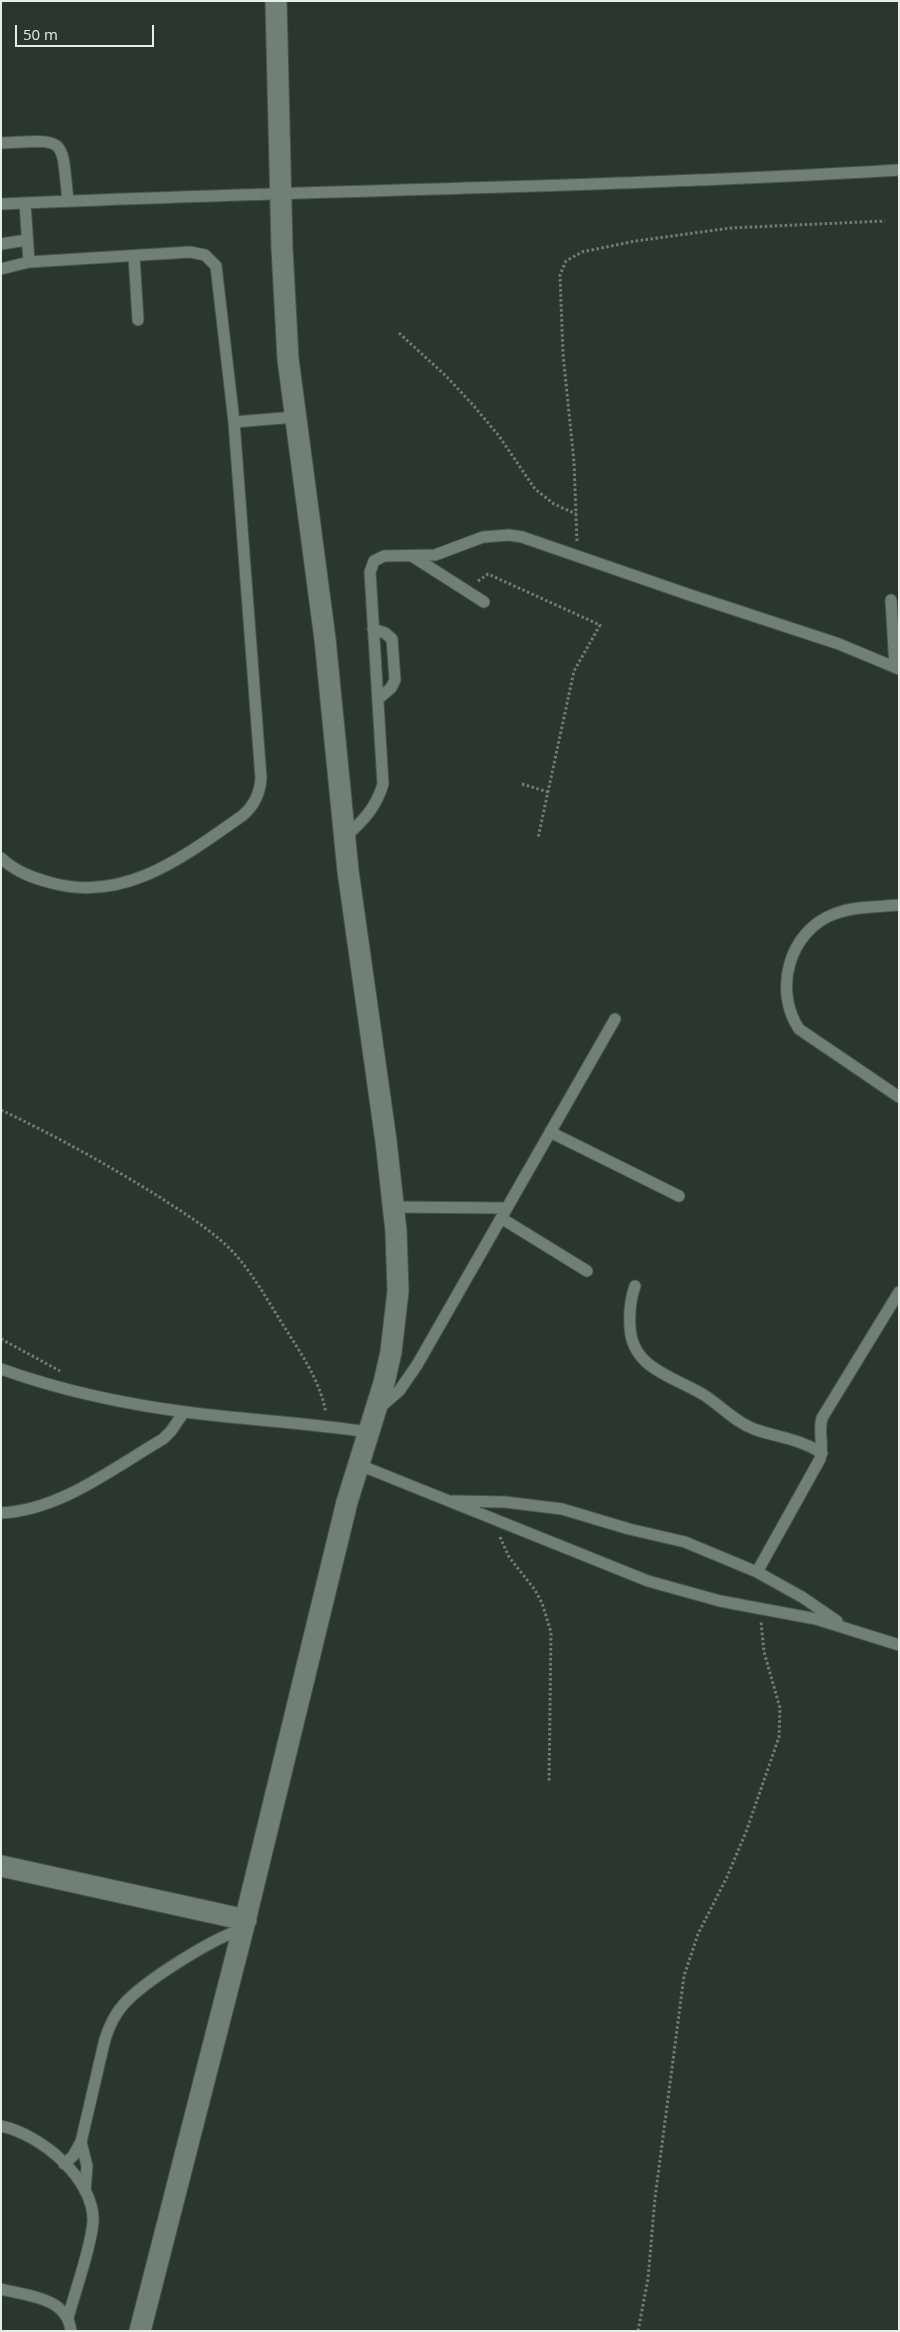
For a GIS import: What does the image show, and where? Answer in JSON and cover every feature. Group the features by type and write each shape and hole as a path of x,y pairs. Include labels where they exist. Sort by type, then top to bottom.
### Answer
{"street":[{"path":"140,2331 245,1925 358,1464 384,1383 395,1322 398,1261 393,1207 345,837 325,639 295,418 285,303 276,1"},
{"path":"1,1866 245,1925"}],"lane":[{"path":"1,143 46,141 56,144 63,152 68,201"},
{"path":"1,204 282,192 778,177 899,170"},
{"path":"25,203 29,262"},
{"path":"1,244 28,240"},
{"path":"1,269 29,262 197,253 211,260 216,266 234,422 261,778 254,803 242,816 192,850 140,879 124,884 92,889 60,886 34,879 19,872 1,858"},
{"path":"134,256 138,320"},
{"path":"234,422 295,418"},
{"path":"345,837 369,815 375,806 383,784 371,566 374,561 384,556 436,555 483,537 522,536 839,644 897,668 892,600"},
{"path":"411,556 484,602"},
{"path":"373,629 385,633 392,639 396,675 390,688 378,699"},
{"path":"899,904 846,910 818,922 804,936 796,948 787,972 785,987 790,1012 799,1029 871,1076 899,1097"},
{"path":"374,1412 393,1397 409,1378 614,1019"},
{"path":"550,1132 679,1196"},
{"path":"393,1207 504,1213 587,1271"},
{"path":"635,1286 630,1305 631,1338 633,1346 644,1361 705,1396 743,1424 799,1441 822,1453"},
{"path":"757,1572 822,1453 820,1430 822,1418 899,1292"},
{"path":"1,1369 63,1388 184,1412 327,1426 368,1432"},
{"path":"1,1513 36,1507 62,1498 162,1439 174,1427 184,1412"},
{"path":"358,1464 648,1581 720,1601 816,1618 899,1645"},
{"path":"446,1501 504,1502 582,1513 629,1529 685,1542 757,1572 802,1597 844,1626"},
{"path":"64,2164 76,2152 81,2142 105,2039 121,2006 139,1990 211,1942 245,1925"},
{"path":"1,2126 32,2137 64,2164 85,2191 92,2211 91,2231 68,2318"},
{"path":"81,2142 87,2166 85,2191"},
{"path":"1,2289 51,2302 58,2306 68,2318 72,2331"}],"path":[{"path":"578,556 574,462 563,354 560,275 566,261 582,252 690,233 769,226 885,221"},
{"path":"399,333 446,376 473,405 499,436 535,489 554,504 576,514"},
{"path":"466,590 488,574 600,625 574,671 538,838"},
{"path":"522,784 548,792"},
{"path":"1,1110 82,1151 138,1183 192,1218 232,1252 246,1267 311,1369 323,1398 327,1426"},
{"path":"1,1339 67,1375"},
{"path":"495,1520 503,1545 517,1568 535,1590 542,1603 549,1625 552,1648 550,1783"},
{"path":"638,2331 648,2279 656,2198 684,1976 698,1934 727,1877 746,1832 779,1737 780,1708 764,1652 761,1609"}]}
